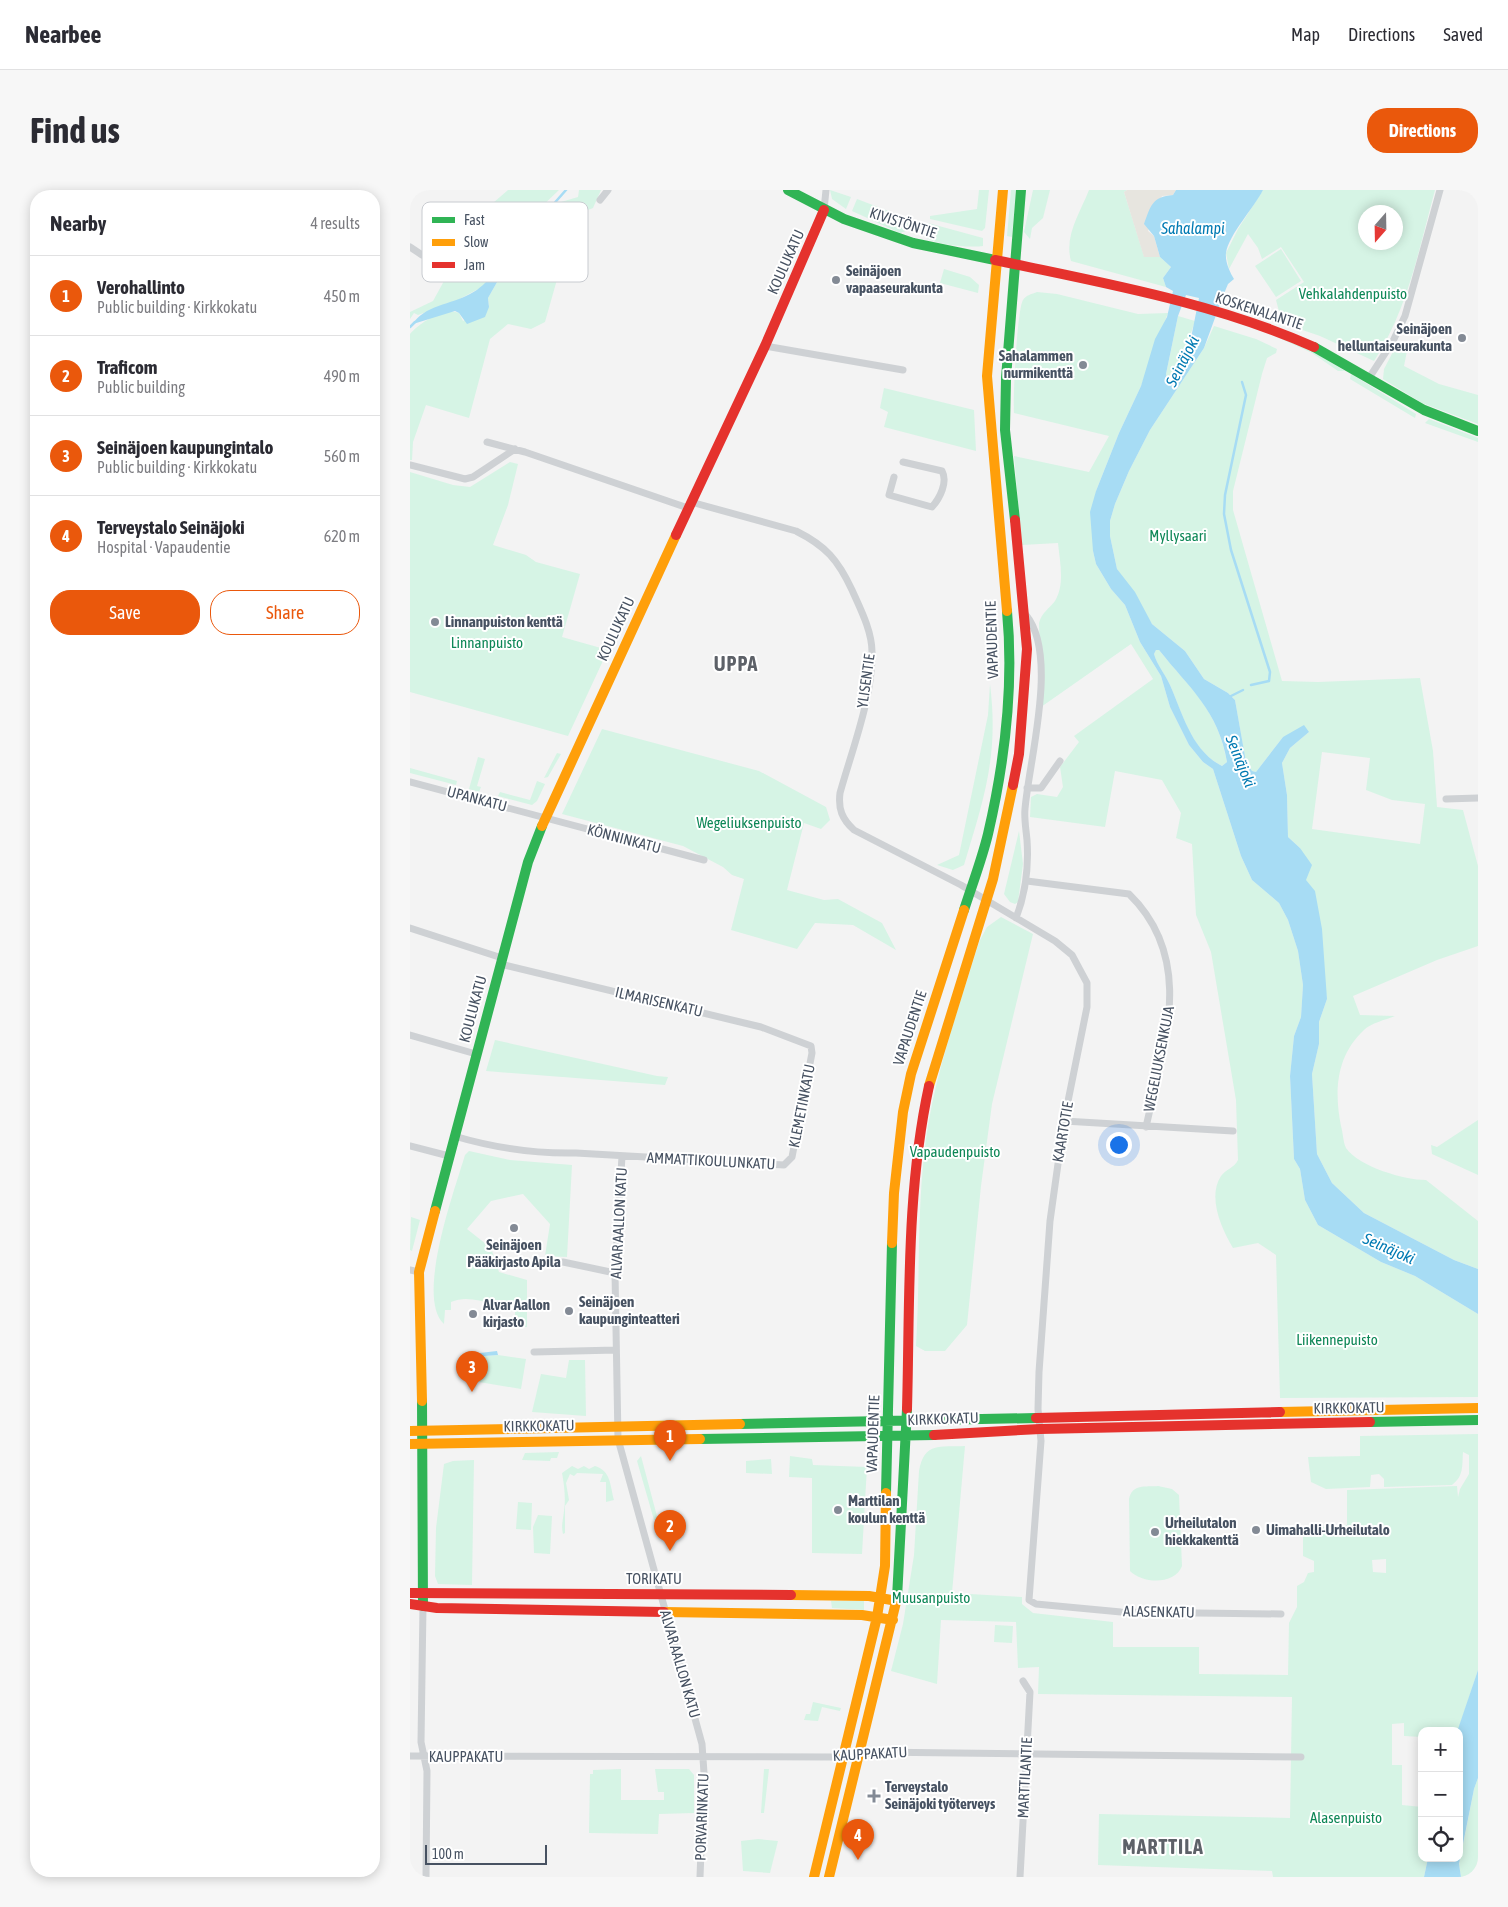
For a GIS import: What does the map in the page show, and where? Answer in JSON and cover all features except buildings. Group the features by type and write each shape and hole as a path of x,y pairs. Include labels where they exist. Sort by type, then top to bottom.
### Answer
{"main road":[{"name":"KIVISTÖNTIE","path":"788,190 824,210 879,233 913,244 1015,264"},
{"name":"VAPAUDENTIE","path":"814,1877 877,1617 885,1558 890,1266 894,1193 903,1112 911,1074 988,835 998,786 1006,722 1008,626 994,479 987,376 1003,190"},
{"path":"829,1877 893,1620 903,1546 913,1197 923,1113 933,1068 986,901 1003,840 1019,754 1026,688 1025,614 1006,430 1006,378 1021,190"},
{"name":"KOULUKATU","path":"422,1606 423,1430 414,1271 454,1136 528,862 544,818 765,346 824,210"},
{"name":"KOSKENALANTIE","path":"1015,264 1152,294 1302,340 1424,410 1478,431"},
{"name":"KIRKKOKATU","path":"410,1431 617,1428 888,1419 1478,1408"},
{"name":"KIRKKOKATU","path":"410,1444 906,1435 1040,1429 1478,1420"},
{"name":"TORIKATU","path":"410,1593 869,1596 896,1601"},
{"name":"TORIKATU","path":"410,1604 422,1606 862,1615 893,1620"}],"street":[{"path":"600,200 608,190"},
{"path":"824,210 826,190"},
{"path":"1369,378 1393,341 1405,316 1440,190"},
{"path":"410,246 422,255"},
{"path":"765,346 903,370"},
{"name":"YLISENTIE","path":"487,442 515,449 690,505 796,531 812,539 830,553 839,564 858,602 869,633 872,650 870,678 840,793 842,817 854,830 970,890 986,901"},
{"path":"410,465 465,479 473,477 515,449"},
{"path":"894,477 889,495 932,507 939,500 945,480 942,471 903,462"},
{"path":"1016,918 1027,881 1024,814 1037,718 1041,656 1035,628 1025,614"},
{"path":"1028,788 1041,788 1060,761"},
{"name":"UPANKATU","path":"410,782 544,818"},
{"path":"1446,799 1478,798"},
{"name":"KÖNNINKATU","path":"544,818 704,860"},
{"name":"WEGELIUKSENKUJA","path":"1027,881 1129,894 1146,914 1165,948 1170,976 1169,1016 1146,1127"},
{"name":"KAARTOTIE","path":"986,901 1055,941 1072,955 1087,983 1087,1007 1064,1121 1050,1221 1038,1416"},
{"name":"ILMARISENKATU","path":"410,928 501,961 761,1027 804,1043 813,1050"},
{"path":"410,1035 476,1054"},
{"name":"KLEMETINKATU","path":"790,1161 813,1050"},
{"path":"1064,1121 1233,1131"},
{"name":"AMMATTIKOULUNKATU","path":"454,1136 508,1150 552,1154 784,1165 790,1161"},
{"path":"410,1146 448,1156"},
{"name":"ALVAR AALLON KATU","path":"622,1156 615,1273 618,1439 698,1726 704,1758"},
{"path":"563,1262 615,1273"},
{"path":"534,1352 616,1350"},
{"path":"1038,1416 1040,1429"},
{"name":"ALASENKATU","path":"1040,1429 1041,1441 1029,1600 1036,1604 1120,1612 1281,1614"},
{"name":"KOULUKATU","path":"422,1606 423,1756 427,1771 426,1877"},
{"name":"MARTTILANTIE","path":"1020,1877 1030,1692 1023,1681"},
{"name":"KAUPPAKATU","path":"410,1756 704,1758 834,1756 844,1759 874,1752 1301,1757"},
{"name":"PORVARINKATU","path":"700,1877 704,1758"}],"green space":[{"path":"508,190 559,190 546,202 494,202"},
{"path":"579,190 601,190 593,208 588,210 588,202 561,202 578,197"},
{"path":"830,190 851,197 846,209 832,199"},
{"path":"979,190 989,190 985,228 982,231 930,219 930,216 977,209"},
{"path":"1011,190 1016,190 1012,237 1007,236"},
{"path":"1033,190 1050,190 1043,218 1032,228 1030,239 1024,232"},
{"name":"Sahalampi","path":"1089,190 1127,190 1124,192 1144,256 1160,257 1171,267 1163,278 1166,287 1071,261 1069,252 1071,234"},
{"name":"Vehkalahdenpuisto","path":"1263,190 1435,190 1418,256 1404,300 1396,321 1374,361 1320,336 1282,323 1276,300 1304,282 1281,247 1262,259 1258,248 1248,234 1229,269 1226,253 1238,229"},
{"path":"857,199 915,221 912,229 900,233 852,211"},
{"path":"928,223 983,238 983,246 969,247 933,241 923,234"},
{"path":"1281,249 1301,281 1276,297 1255,266"},
{"path":"944,269 970,277 979,285 978,293 940,283"},
{"path":"443,282 487,282 482,287 454,302 418,315 414,313 410,319 410,312 433,301"},
{"path":"497,282 556,282 545,322 531,329 508,324 490,339 469,418 426,405 413,442 412,460 410,460 410,334 419,325 432,317 446,312 459,313 463,321 489,307 488,298"},
{"name":"Liikennepuisto","path":"1037,292 1057,294 1138,314 1168,313 1141,386 1119,433 1096,491 1093,551 1096,564 1111,589 1125,605 1140,642 1161,676 1170,707 1189,745 1203,762 1213,769 1241,856 1252,880 1279,903 1288,920 1298,951 1303,985 1301,1017 1294,1036 1290,1076 1294,1159 1300,1169 1305,1200 1318,1225 1381,1262 1415,1276 1478,1314 1478,1397 1280,1398 1276,1255 1258,1243 1233,1248 1221,1223 1216,1203 1215,1194 1221,1176 1238,1160 1236,1100 1211,952 1196,915 1192,844 1176,838 1181,813 1162,780 1115,771 1105,827 1030,817 1031,797 1037,794 1057,797 1063,787 1060,767 1079,742 1074,736 1153,679 1131,644 1041,707 1039,623 1042,616 1055,601 1060,588 1060,558 1058,543 1022,545 1014,456 1089,472 1109,436 1014,413 1016,354 1021,307 1024,298"},
{"path":"1178,316 1195,321 1187,345 1171,378 1167,380 1166,374"},
{"name":"Myllysaari","path":"1214,326 1256,339 1277,349 1276,353 1267,358 1262,374 1233,491 1233,510 1282,681 1318,682 1420,678 1433,751 1437,807 1463,810 1478,866 1478,946 1437,960 1353,996 1360,1015 1395,1016 1370,1025 1355,1040 1348,1051 1339,1075 1338,1100 1344,1143 1352,1155 1383,1171 1406,1178 1426,1180 1478,1221 1478,1269 1454,1260 1364,1213 1332,1183 1317,1154 1312,1074 1319,1044 1319,1022 1327,999 1300,848 1288,837 1287,795 1282,763 1290,748 1309,732 1283,737 1256,772 1252,771 1246,763 1235,700 1228,693 1204,679 1185,651 1152,624 1117,569 1110,536 1110,521 1115,504 1150,430 1204,348","holes":["1322,752 1370,758 1366,790 1392,800 1425,804 1420,844 1312,829"]},
{"path":"1277,337 1304,346 1345,371 1338,371 1312,353"},
{"path":"1396,346 1414,350 1414,353 1407,351 1404,366 1439,384 1478,395 1478,424 1422,403 1383,379 1384,369"},
{"path":"1351,374 1416,414 1415,418 1350,379"},
{"path":"884,388 974,410 976,451 884,427 888,412 880,408"},
{"path":"1429,419 1478,438 1478,442 1425,423"},
{"name":"Linnanpuisto","path":"510,462 518,464 508,505 493,545 526,555 536,562 580,574 562,637 608,650 568,736 410,692 410,472 453,485 470,487"},
{"path":"1156,650 1159,650 1210,713 1223,743 1227,762 1222,766 1203,751 1189,731 1170,685 1155,658"},
{"path":"990,684 993,733 988,776 978,819 964,865 953,870 937,865 959,855 988,715"},
{"name":"Wegeliuksenpuisto","path":"602,729 759,771 826,807 830,820 821,829 804,823 787,890 824,900 838,899 882,923 896,950 853,925 815,923 797,949 731,930 744,879 732,875 723,867 683,846 562,814"},
{"path":"557,753 561,754 548,777 544,778"},
{"path":"478,757 485,759 477,786 481,787 479,792 469,789"},
{"path":"410,768 457,781 456,785 410,773"},
{"path":"537,781 545,784 537,801 532,805 498,796 500,792 530,800"},
{"path":"1019,831 1023,864 1018,902 1015,904 1010,902 1004,894"},
{"name":"Vapaudenpuisto","path":"1001,917 1033,934 992,1104 981,1186 967,1325 945,1351 925,1351 916,1346 920,1203 928,1129 946,1048 979,942 987,927"},
{"path":"495,1040 668,1077 665,1085 486,1071"},
{"path":"1478,1120 1478,1175 1432,1154 1431,1145 1437,1147"},
{"path":"469,1151 510,1160 572,1165 567,1257 545,1256 550,1224 523,1194 491,1201 467,1229 491,1248 499,1272 527,1280 527,1327 511,1327 511,1317 515,1317 515,1311 492,1310 492,1304 477,1300 461,1299 451,1302 451,1310 445,1310 444,1324 436,1311 434,1291 435,1268 440,1242 465,1155"},
{"path":"411,1217 420,1220 412,1251 410,1250"},
{"path":"498,1355 526,1359 521,1389 479,1382 480,1377 473,1376 474,1371 466,1369 461,1361 463,1358"},
{"path":"569,1360 585,1360 586,1416 532,1412 541,1374 566,1378"},
{"path":"1478,1434 1478,1670 1459,1727 1418,1727 1418,1737 1404,1736 1404,1723 1392,1724 1392,1765 1402,1765 1402,1805 1418,1807 1418,1862 1427,1862 1424,1877 1273,1877 1272,1871 1098,1865 1099,1814 1290,1818 1292,1697 1038,1694 1039,1667 1018,1668 1016,1622 941,1620 937,1684 891,1671 903,1624 914,1555 919,1471 925,1455 934,1448 965,1446 952,1593 1022,1597 1022,1604 1033,1613 1113,1622 1113,1647 1199,1647 1199,1674 1288,1675 1289,1623 1297,1607 1297,1586 1304,1582 1308,1573 1314,1572 1314,1561 1303,1556 1303,1537 1321,1527 1347,1525 1347,1490 1457,1486 1458,1497 1460,1489 1469,1474 1469,1455 1463,1452 1459,1478 1452,1485 1384,1487 1384,1479 1379,1474 1371,1475 1370,1487 1326,1489 1311,1482 1308,1457 1360,1456 1360,1436","holes":["1386,1559 1386,1573 1373,1572 1372,1560"]},
{"path":"559,1452 557,1458 551,1458 550,1461 522,1460 525,1453"},
{"path":"641,1456 658,1520 654,1520 637,1461"},
{"name":"Marttilan koulun kenttä","path":"790,1456 812,1459 813,1465 867,1467 862,1554 812,1553 812,1478 789,1477"},
{"path":"771,1459 772,1474 746,1473 746,1461"},
{"path":"474,1460 472,1585 438,1584 435,1576 436,1528 444,1464 453,1461"},
{"path":"572,1466 578,1469 584,1466 589,1469 595,1466 607,1475 614,1500 606,1502 606,1482 600,1482 603,1474 577,1473 574,1476 570,1474 566,1483 569,1500 565,1506 562,1473"},
{"name":"Urheilutalon hiekkakenttä","path":"1158,1486 1172,1489 1179,1495 1182,1566 1173,1577 1150,1580 1130,1571 1129,1499 1133,1491 1140,1487"},
{"path":"518,1502 532,1503 531,1530 516,1529"},
{"path":"565,1506 565,1533 563,1534 562,1526"},
{"path":"538,1515 552,1516 550,1554 534,1553 533,1527"},
{"path":"831,1601 864,1601 864,1610 832,1608"},
{"path":"995,1625 1013,1626 1012,1643 994,1642"},
{"path":"813,1702 841,1708 840,1711 822,1707 818,1721 804,1720 806,1714 810,1714"},
{"path":"621,1769 621,1800 664,1800 664,1792 658,1792 655,1769 689,1769 694,1775 694,1813 659,1814 658,1834 589,1833 590,1774 593,1774 593,1770"},
{"path":"764,1769 769,1769 764,1813 761,1813"},
{"path":"1478,1778 1478,1877 1461,1877 1459,1865 1460,1862 1463,1862 1463,1845"},
{"path":"758,1839 778,1841 770,1873 743,1871 741,1841"}],"sand":[{"path":"1127,190 1176,190 1173,195 1162,196 1148,231 1154,236 1160,257 1144,257 1124,192"}],"water":[{"name":"Seinäjoki","path":"1176,190 1263,190 1228,246 1226,260 1234,279 1228,284 1204,348 1150,430 1115,504 1110,521 1110,536 1117,569 1135,592 1152,624 1185,651 1204,679 1228,693 1235,700 1246,762 1252,771 1256,772 1283,737 1304,725 1309,732 1290,748 1282,763 1287,795 1288,837 1300,848 1312,865 1306,880 1315,891 1322,929 1327,999 1319,1022 1319,1044 1312,1074 1317,1154 1332,1183 1364,1213 1454,1260 1478,1269 1478,1314 1415,1276 1381,1262 1318,1225 1305,1200 1300,1169 1294,1159 1290,1076 1294,1036 1301,1017 1303,985 1298,951 1288,920 1279,903 1252,880 1241,856 1213,769 1203,762 1189,745 1170,707 1161,676 1140,642 1125,605 1111,589 1096,564 1090,512 1096,491 1119,433 1141,386 1155,339 1167,317 1173,291 1166,287 1163,278 1171,267 1160,257 1154,236 1144,224 1156,200 1173,195","holes":["1186,295 1199,298 1192,333 1171,378 1167,380 1166,374 1178,316","1156,650 1159,650 1192,689 1210,714 1223,744 1227,762 1222,766 1211,759 1195,741 1170,685 1155,658"]},
{"path":"486,282 497,282 488,298 489,307 485,317 467,324 459,313 455,311 413,324 431,309 474,292"},
{"path":"497,1351 498,1355 471,1357 471,1354"},
{"path":"1478,1670 1478,1778 1463,1844 1463,1727 1459,1727"},
{"path":"1427,1862 1459,1862 1461,1877 1424,1877"}],"waterway":[{"path":"555,202 566,190"},
{"path":"410,327 415,322"},
{"path":"1242,382 1246,395 1225,495 1224,514 1231,550 1270,672 1269,681 1251,685"},
{"path":"1229,697 1243,690"}],"traffic: fast":[{"path":"788,190 844,219 913,243 995,260"},
{"path":"1015,520 1005,430 1006,378 1021,190"},
{"path":"1314,347 1424,410 1478,431"},
{"path":"964,910 988,834 999,779 1009,695 1007,611"},
{"path":"435,1211 528,862 542,826"},
{"path":"886,1493 892,1243"},
{"path":"422,1401 423,1606"},
{"path":"897,1598 907,1409"},
{"path":"740,1424 1036,1418"},
{"path":"1370,1422 1478,1420"},
{"path":"700,1439 934,1435"}],"traffic: slow":[{"path":"1003,190 987,376 1007,611"},
{"path":"542,826 676,535"},
{"path":"929,1086 993,879 1013,785"},
{"path":"892,1243 894,1193 903,1112 911,1074 964,910"},
{"path":"422,1401 419,1272 435,1211"},
{"path":"1280,1412 1478,1408"},
{"path":"410,1431 740,1424"},
{"path":"410,1444 700,1439"},
{"path":"814,1877 877,1617 885,1566 886,1493"},
{"path":"791,1595 869,1596 897,1601"},
{"path":"829,1877 897,1598"},
{"path":"664,1612 862,1615 893,1620"}],"traffic: jam":[{"path":"676,535 765,346 824,210"},
{"path":"995,260 1157,295 1237,318 1276,331 1314,347"},
{"path":"1013,785 1019,754 1027,649 1015,520"},
{"path":"907,1409 910,1247 916,1166 929,1086"},
{"path":"1036,1418 1280,1412"},
{"path":"934,1435 1040,1429 1370,1422"},
{"path":"410,1593 791,1595"},
{"path":"410,1604 437,1608 664,1612"}],"place":[{"name":"Seinäjoen vapaaseurakunta","path":"836,280"},
{"name":"Seinäjoen helluntaiseurakunta","path":"1462,338"},
{"name":"Sahalammen nurmikenttä","path":"1083,365"},
{"name":"Linnanpuiston kenttä","path":"435,622"},
{"name":"Seinäjoen Pääkirjasto Apila","path":"514,1228"},
{"name":"Seinäjoen kaupunginteatteri","path":"569,1311"},
{"name":"Alvar Aallon kirjasto","path":"473,1314"},
{"name":"Seinäjoen kaupungintalo","path":"472,1392"},
{"name":"Verohallinto","path":"670,1461"},
{"name":"Marttilan koulun kenttä","path":"838,1510"},
{"name":"Uimahalli-Urheilutalo","path":"1256,1530"},
{"name":"Urheilutalon hiekkakenttä","path":"1155,1532"},
{"name":"Traficom","path":"670,1551"},
{"name":"Terveystalo Seinäjoki työterveys","path":"874,1796"},
{"name":"Terveystalo Seinäjoki","path":"858,1860"}],"district":[{"name":"UPPA","path":"736,664"},
{"name":"MARTTILA","path":"1163,1847"}],"park label":[{"name":"Muusanpuisto","path":"931,1598"},
{"name":"Alasenpuisto","path":"1346,1818"}]}
